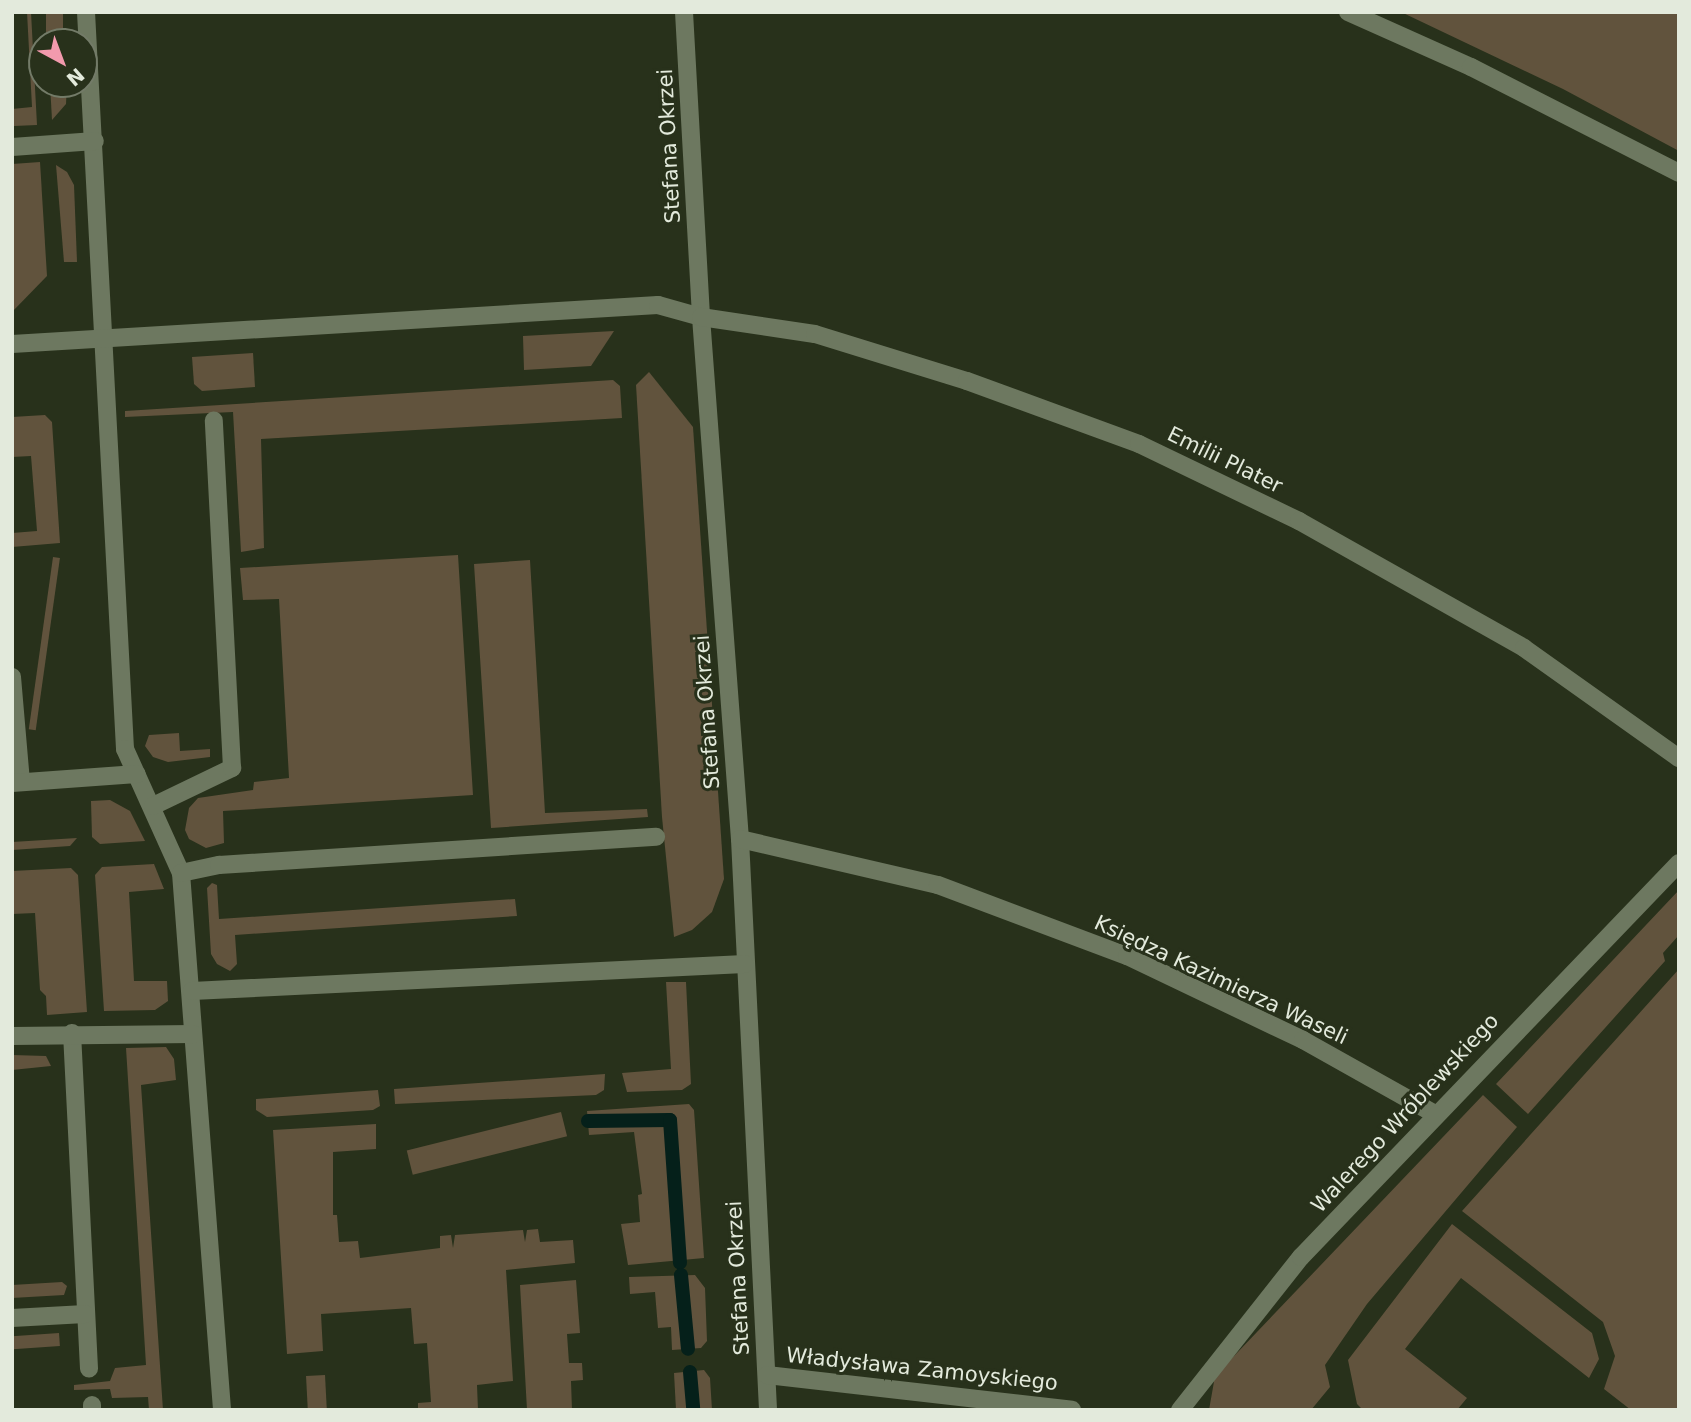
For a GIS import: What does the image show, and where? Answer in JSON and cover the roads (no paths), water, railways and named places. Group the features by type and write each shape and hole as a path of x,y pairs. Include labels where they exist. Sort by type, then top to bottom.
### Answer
{"street":[{"path":"86,12 95,141 101,336 125,749 181,873 222,1410"},
{"name":"Stefana Okrzei","path":"684,12 701,317 740,839 744,964 768,1410"},
{"path":"1348,12 1471,67 1679,173"},
{"path":"12,147 95,141"},
{"name":"Emilii Plater","path":"12,344 101,336 658,305 701,317 815,334 967,381 1139,444 1299,521 1524,648 1679,758"},
{"path":"153,806 232,768 214,420"},
{"path":"12,677 17,783 137,774"},
{"path":"181,873 219,865 656,837"},
{"name":"Księdza Kazimierza Waseli","path":"740,839 939,885 1127,956 1303,1040 1433,1113"},
{"name":"Walerego Wróblewskiego","path":"1180,1410 1301,1257 1433,1113 1679,863"},
{"path":"192,991 744,964"},
{"path":"12,1036 72,1033 193,1034"},
{"path":"72,1033 89,1369"},
{"path":"12,1318 85,1314"},
{"name":"Władysława Zamoyskiego","path":"767,1375 1072,1410"}],"waterway":[{"path":"588,1121 670,1120 680,1263"},
{"path":"681,1275 688,1349"},
{"path":"690,1372 693,1410"}]}
